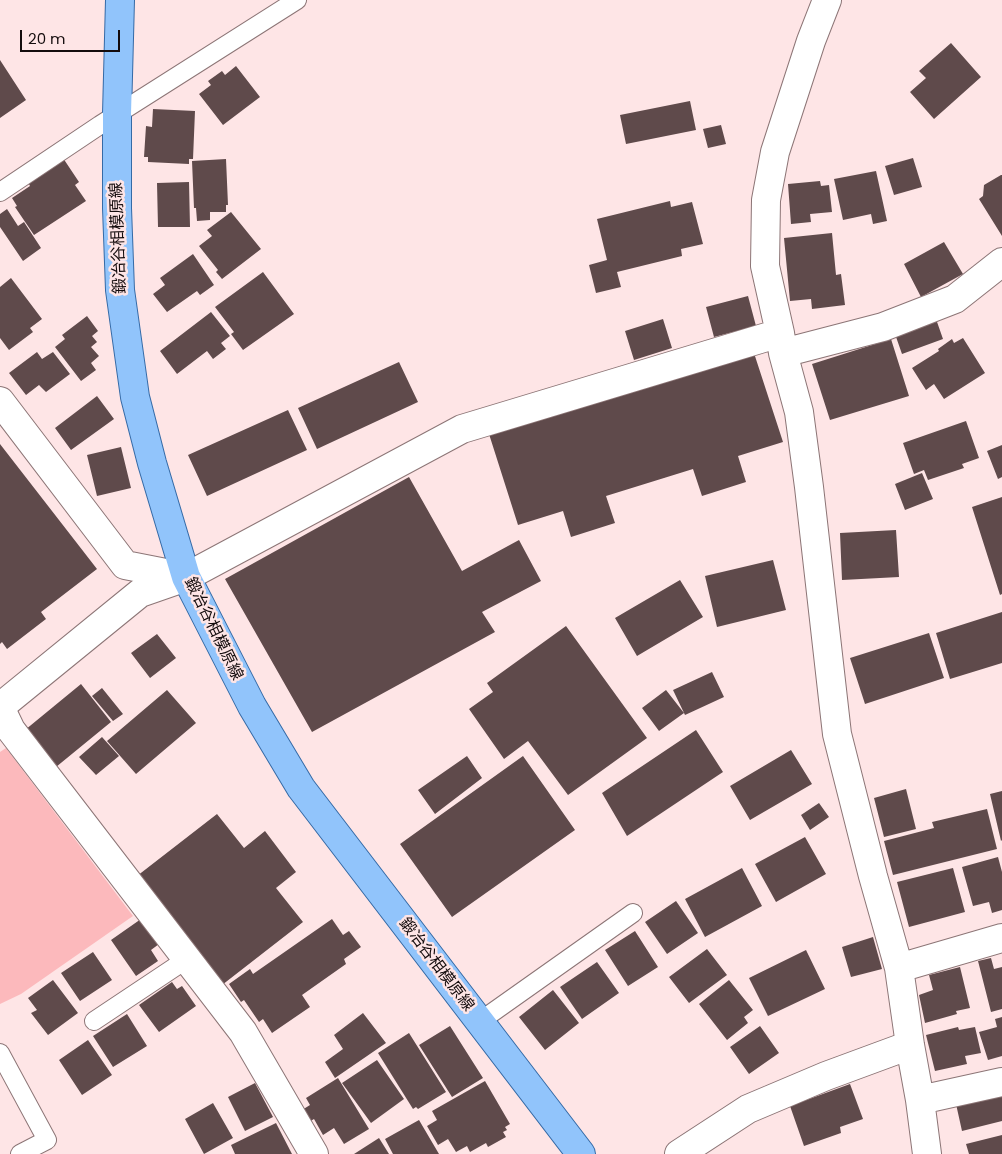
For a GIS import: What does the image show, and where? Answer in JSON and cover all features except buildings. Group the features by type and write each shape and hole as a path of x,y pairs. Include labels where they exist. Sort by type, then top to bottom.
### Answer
{"main road":[{"name":"鍛冶谷相模原線","path":"120,0 117,114 117,208 120,290 135,397 186,577 252,706 301,788 581,1154"}],"street":[{"path":"827,0 811,41 778,143 766,200 765,266 781,343 799,412 837,734 872,876 899,968 927,1154"},
{"path":"314,1154 243,1032 11,730 0,707 140,593 186,577 462,429 781,343 883,327 955,299 1002,262"},
{"path":"0,401 125,565 186,577"},
{"path":"899,968 1002,938"},
{"path":"680,1154 748,1109 826,1076 910,1045"},
{"path":"920,1100 1002,1082"}],"lane":[{"path":"0,192 117,114 297,0"},
{"path":"479,1022 633,913"},
{"path":"94,1020 187,959"},
{"path":"0,1053 47,1140 20,1154"}],"shaded area":[{"path":"6,748 133,916 21,994 0,1004 0,752"}]}
